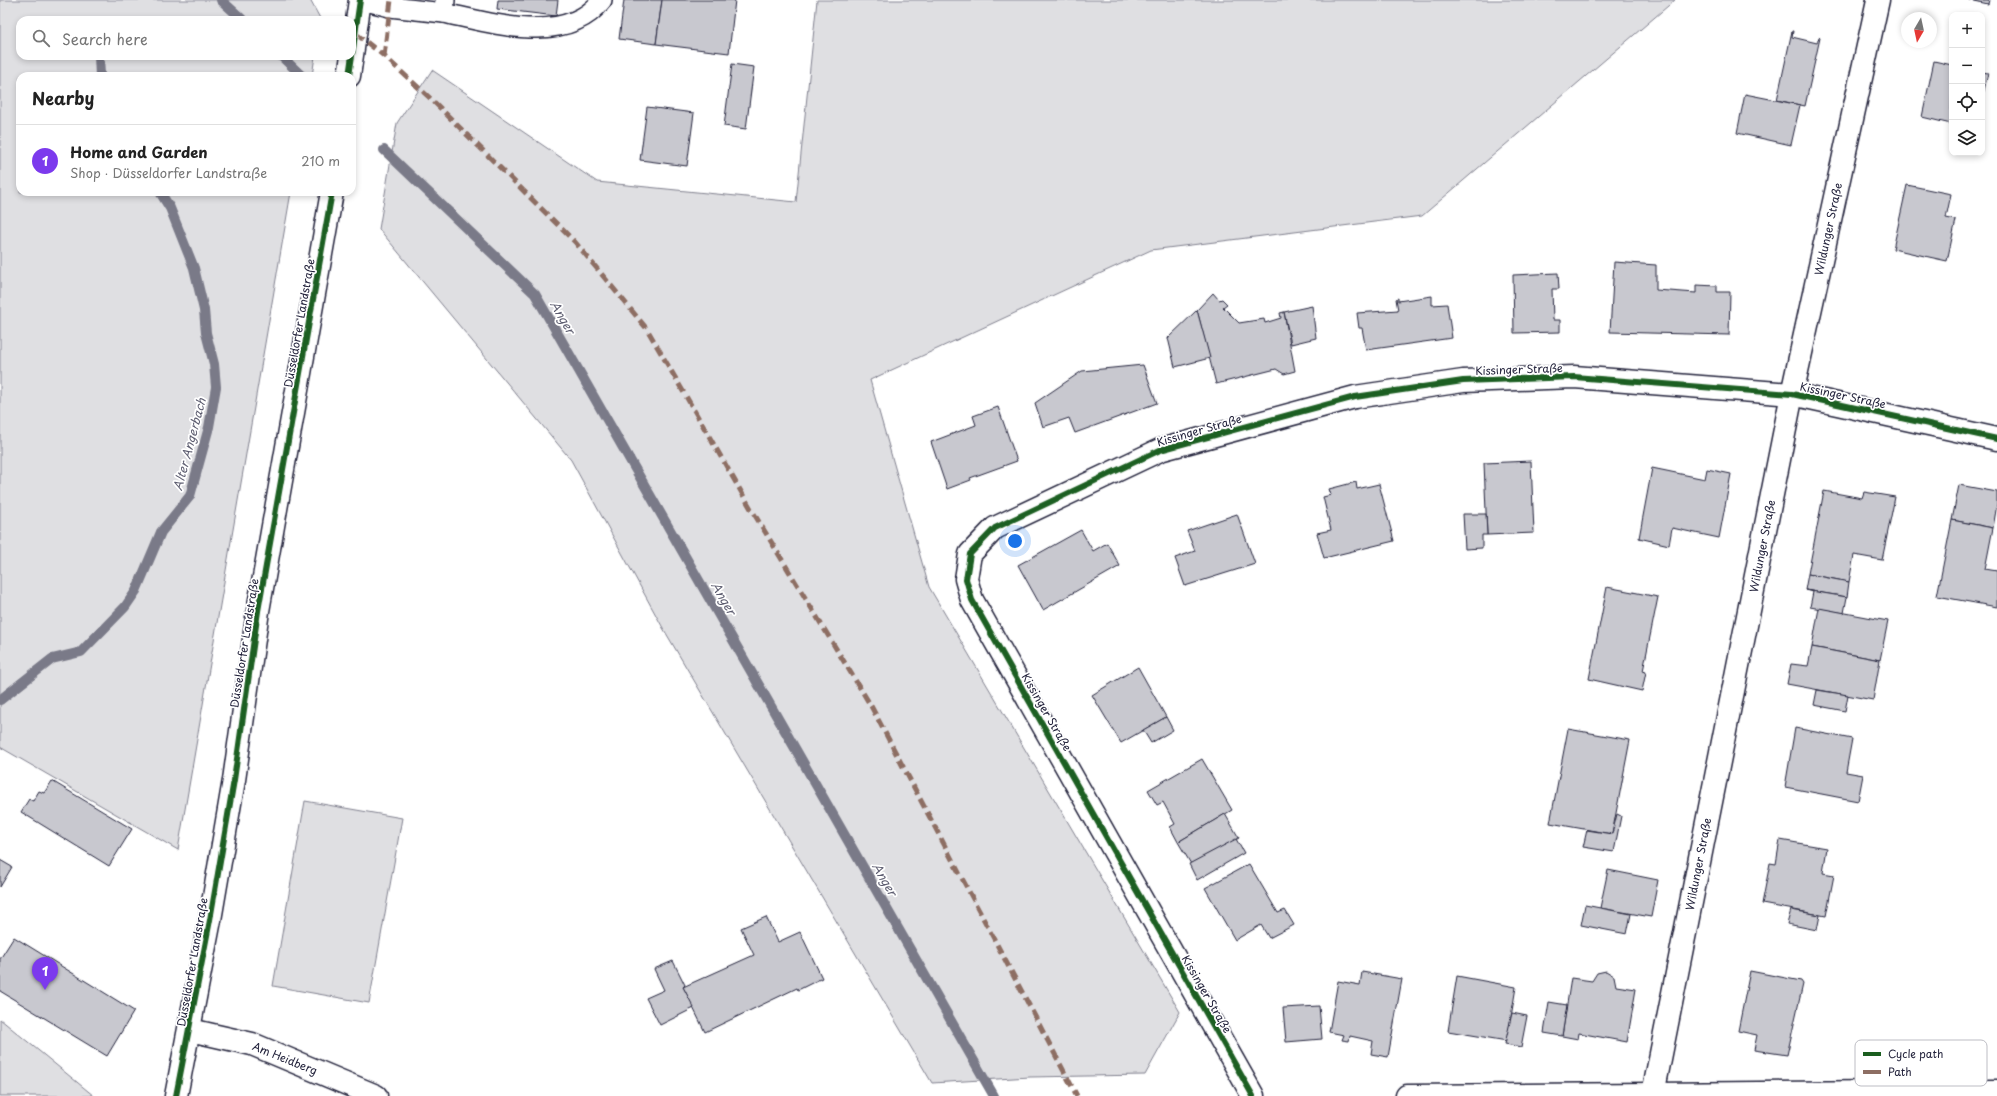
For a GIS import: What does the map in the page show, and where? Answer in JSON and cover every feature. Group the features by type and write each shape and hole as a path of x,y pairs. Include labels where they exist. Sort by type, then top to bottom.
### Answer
{"street":[{"path":"356,32 361,0"},
{"name":"Wildunger Straße","path":"1653,1095 1792,394 1878,0"},
{"path":"350,72 352,60"},
{"name":"Düsseldorfer Landstraße","path":"176,1096 190,1030 234,780 258,611 331,196"},
{"name":"Kissinger Straße","path":"1253,1096 972,600 966,579 970,554 995,528 1160,450 1355,397 1463,381 1574,377 1792,394 1997,439"},
{"name":"Am Heidberg","path":"190,1030 252,1044 376,1096"},
{"path":"1407,1096 1997,1091"}],"lane":[{"path":"361,0 390,7 444,6 505,25 538,28 553,28 579,19 595,8 602,0"}],"shaded area":[{"path":"0,0 310,0 319,16 16,16 16,60 314,60 313,72 16,72 16,196 290,196 178,850 0,747"},
{"path":"817,0 1675,0 1422,216 1151,250 870,380 929,587 1180,1012 1145,1075 1030,1077 932,1083 663,628 571,460 379,229 397,123 432,70 597,182 796,202"},
{"path":"305,801 402,818 369,1003 273,986"},
{"path":"0,1019 94,1096 0,1096"}],"building":[{"path":"498,0 558,0 556,16 497,9"},
{"path":"624,0 662,0 656,44 619,39"},
{"path":"662,0 735,0 729,53 656,44"},
{"path":"1970,0 1989,0 1988,4"},
{"path":"1792,31 1792,37 1817,43 1819,37 1820,38 1805,106 1777,100"},
{"path":"1934,61 1949,64 1949,124 1922,117"},
{"path":"732,64 754,67 746,129 724,126"},
{"path":"1985,72 1988,73 1985,86"},
{"path":"1745,94 1800,105 1791,145 1737,133"},
{"path":"647,107 694,113 687,166 640,160"},
{"path":"1907,185 1951,194 1946,218 1956,220 1947,261 1893,249"},
{"path":"1614,262 1656,265 1656,290 1696,293 1696,285 1717,286 1717,292 1730,292 1729,335 1610,332"},
{"path":"1558,273 1559,289 1552,289 1553,320 1560,320 1560,332 1514,333 1513,275"},
{"path":"1213,293 1219,300 1222,299 1227,304 1223,307 1239,323 1264,319 1265,323 1281,318 1280,313 1284,312 1295,371 1284,374 1276,369 1216,384 1197,310"},
{"path":"1432,296 1432,305 1447,304 1452,338 1366,350 1362,328 1359,328 1357,313 1398,310 1396,299 1398,298 1398,301"},
{"path":"1312,306 1316,338 1291,344 1284,312"},
{"path":"1197,310 1210,358 1175,367 1168,338"},
{"path":"1143,365 1157,403 1075,433 1069,418 1043,427 1035,403 1082,371"},
{"path":"998,407 1017,461 970,478 971,480 947,489 931,442 976,425 973,416"},
{"path":"1531,461 1534,533 1487,535 1484,463"},
{"path":"1652,468 1705,479 1707,469 1731,474 1719,538 1672,528 1669,545 1639,538"},
{"path":"1356,482 1357,489 1379,484 1394,541 1324,558 1317,533 1331,530 1323,497 1331,495 1329,489"},
{"path":"1959,485 1997,492 1997,504 1993,528 1952,520"},
{"path":"1824,491 1862,498 1864,492 1895,497 1882,560 1854,555 1849,582 1808,574"},
{"path":"1237,514 1255,564 1185,586 1175,558 1195,551 1187,531"},
{"path":"1463,514 1486,514 1487,535 1482,535 1482,548 1465,549"},
{"path":"1952,520 1993,528 1985,569 1997,571 1997,607 1937,596"},
{"path":"1081,530 1093,551 1107,543 1120,566 1043,610 1018,565"},
{"path":"1808,574 1849,582 1847,597 1805,590"},
{"path":"1607,587 1658,597 1643,671 1646,672 1642,691 1589,679"},
{"path":"1805,590 1847,597 1844,613 1810,607 1813,592"},
{"path":"1819,608 1888,621 1880,660 1812,647"},
{"path":"1812,647 1880,660 1873,700 1787,684 1791,664 1808,666"},
{"path":"1138,667 1166,717 1121,743 1092,695"},
{"path":"1817,690 1848,695 1845,711 1814,705"},
{"path":"1166,717 1173,730 1151,743 1143,730"},
{"path":"1795,728 1852,739 1846,772 1863,775 1858,801 1785,787"},
{"path":"1568,729 1630,740 1612,834 1550,823"},
{"path":"1202,759 1232,810 1178,842 1170,827 1175,824 1163,802 1157,805 1148,790"},
{"path":"52,781 132,829 109,866 21,812 29,799 33,801 39,791 44,793"},
{"path":"1225,814 1239,838 1191,864 1178,842"},
{"path":"1617,814 1621,816 1614,852 1583,847 1587,830 1612,834"},
{"path":"1236,839 1244,853 1197,880 1189,864"},
{"path":"1780,840 1827,848 1823,873 1834,875 1826,916 1762,904 1770,863 1776,864"},
{"path":"0,860 12,867 0,887"},
{"path":"1249,864 1278,913 1285,910 1294,925 1269,938 1261,925 1235,940 1205,888"},
{"path":"1608,870 1658,880 1651,917 1600,908"},
{"path":"1585,905 1631,914 1627,934 1581,925"},
{"path":"1791,910 1820,915 1817,930 1787,924"},
{"path":"766,917 778,942 800,932 822,978 798,990 797,988 705,1032 683,987 754,955 741,928"},
{"path":"14,937 134,1011 107,1056 0,991 0,959"},
{"path":"673,961 685,985 683,987 694,1008 660,1025 646,998 664,990 654,969"},
{"path":"1606,971 1614,976 1616,986 1636,989 1627,1042 1579,1033 1578,1039 1562,1036 1571,978 1592,981 1597,973"},
{"path":"1750,971 1801,981 1803,984 1787,1055 1754,1050 1757,1035 1738,1031"},
{"path":"1362,972 1402,979 1388,1057 1371,1054 1373,1041 1350,1036 1349,1041 1342,1040 1344,1035 1329,1032 1338,981 1360,985"},
{"path":"1457,976 1516,987 1507,1041 1448,1031"},
{"path":"1549,1002 1567,1005 1562,1036 1544,1033"},
{"path":"1319,1006 1322,1039 1286,1042 1283,1008"},
{"path":"1512,1013 1527,1016 1521,1047 1505,1044"}],"waterway":[{"name":"Anger","path":"221,0 239,16"},
{"name":"Alter Angerbach","path":"99,60 100,72"},
{"name":"Anger","path":"285,60 298,72"},
{"name":"Anger","path":"384,150 535,294 994,1096"},
{"name":"Alter Angerbach","path":"0,700 52,659 81,652 125,607 136,591 161,532 190,496 209,427 216,387 214,364 206,333 204,310 194,268 170,208 162,196"}],"marked path":[{"path":"384,56 391,0"},
{"path":"356,34 384,56 431,99 575,242 647,329 750,507 871,706 1077,1096"}],"cycle path":[{"path":"356,28 360,0"},
{"path":"350,72 351,60"},
{"path":"176,1096 210,920 234,780 258,611 331,196"},
{"path":"1253,1096 972,600 966,579 970,554 995,528 1160,450 1355,397 1463,381 1574,377 1792,394 1997,439"}],"place":[{"name":"Home and Garden","path":"45,990"}]}
